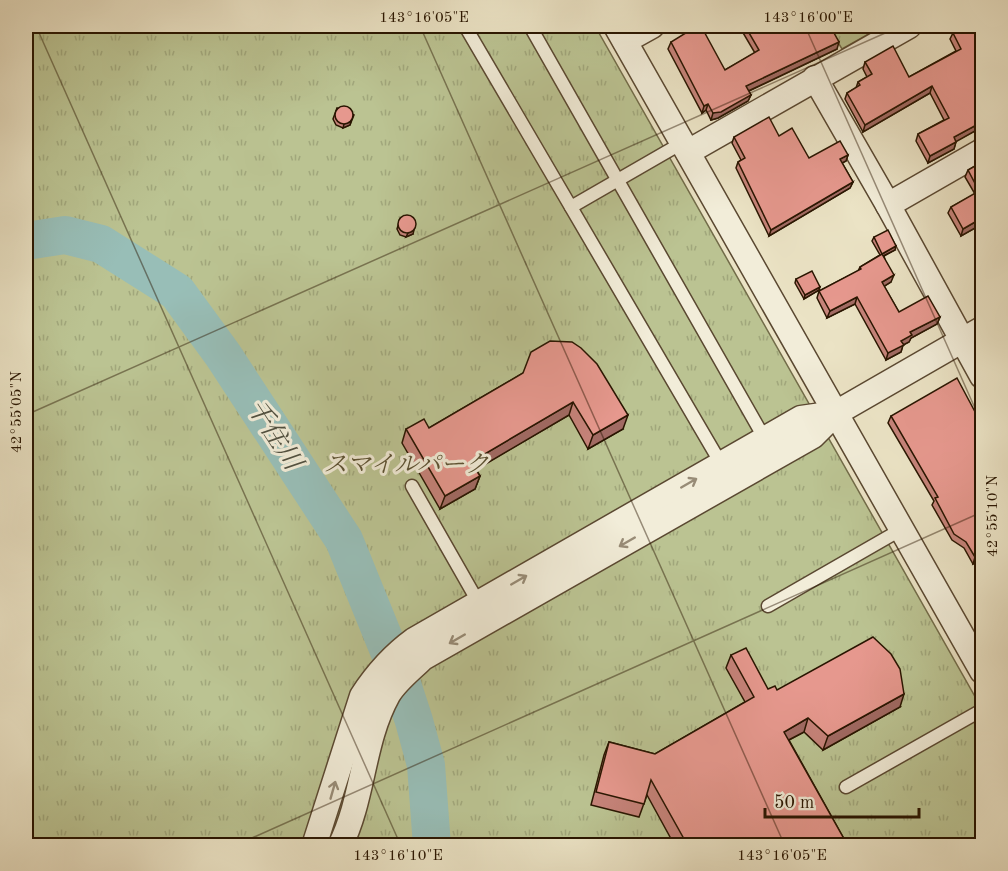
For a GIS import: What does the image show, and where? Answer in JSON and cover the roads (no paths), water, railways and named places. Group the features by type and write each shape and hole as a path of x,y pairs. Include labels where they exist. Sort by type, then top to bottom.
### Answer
{"street":[{"path":"652,26 620,33 982,671"},
{"path":"685,147 909,26"},
{"path":"815,78 888,204 972,335 982,376"},
{"path":"888,204 982,151"},
{"path":"314,846 362,696 382,684 419,649 770,448 813,436 836,413 972,335"},
{"path":"340,846 355,806 382,684"}],"lane":[{"path":"465,26 727,473"},
{"path":"530,26 770,448"},
{"path":"571,207 618,180 685,147"},
{"path":"412,486 483,612"},
{"path":"768,606 902,529"},
{"path":"846,787 982,710"}],"waterway":[{"name":"千住川","path":"26,241 65,235 101,244 177,292 223,355 344,540 400,678 414,721 426,765 432,846"}],"park label":[{"name":"スマイルパーク","path":"406,464"}]}
